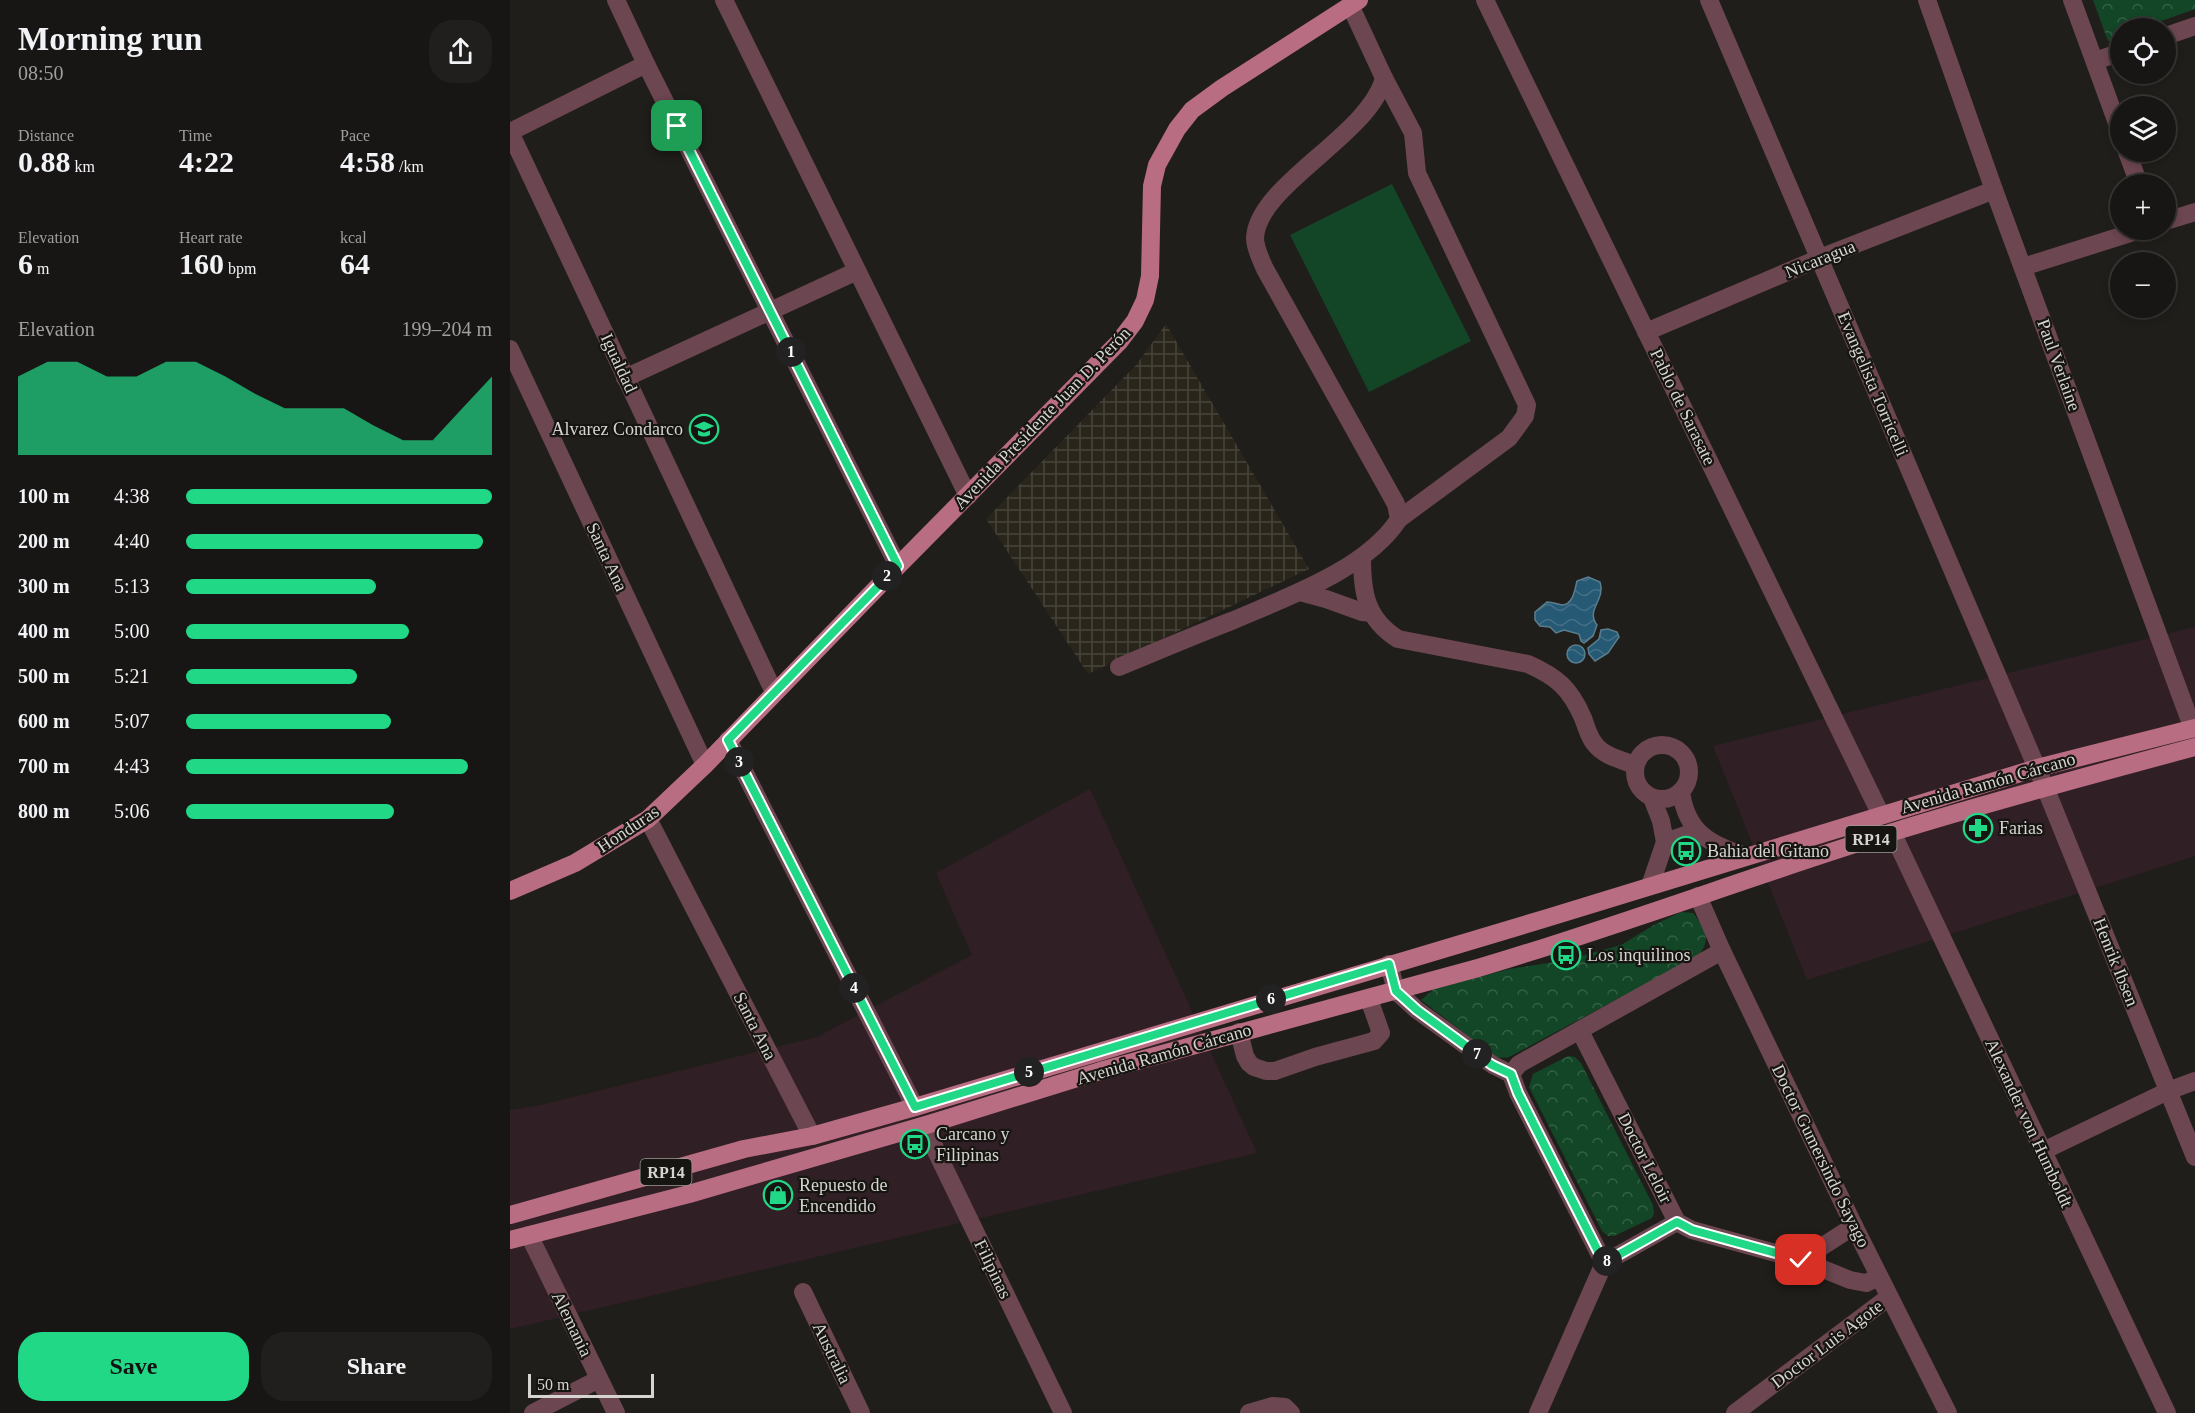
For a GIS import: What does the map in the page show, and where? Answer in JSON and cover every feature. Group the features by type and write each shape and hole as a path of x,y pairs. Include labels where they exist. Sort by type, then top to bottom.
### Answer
{"main road":[{"name":"Avenida Presidente Juan D. Perón","path":"728,740 1119,342 1135,321 1145,300 1150,276 1152,186 1157,165 1177,129 1192,110 1354,2"},
{"name":"Avenida Ramón Cárcano","path":"915,1107 2037,768 2194,728"},
{"name":"Honduras","path":"510,891 575,862 648,819 728,740"},
{"name":"Avenida Ramón Cárcano","path":"510,1240 689,1194 927,1125 1100,1071 1369,999 1538,950 1892,832 2045,787 2195,747"},
{"path":"1396,991 1396,979 1402,972 1517,938 1546,918"},
{"name":"RP14","path":"510,1215 744,1149 812,1136 915,1107"}],"street":[{"path":"616,0 898,566"},
{"path":"724,0 968,496"},
{"name":"Pablo de Sarasate","path":"1485,0 1881,815"},
{"name":"Evangelista Torricelli","path":"1710,0 2037,768"},
{"name":"Paul Verlaine","path":"1927,0 1994,190 2194,728"},
{"path":"2072,0 2110,103"},
{"path":"1119,667 1300,592 1362,557 1394,528 1400,519 1509,438 1526,416 1527,405 1416,173 1413,133 1384,78 1354,2"},
{"path":"2176,33 2195,26"},
{"path":"2095,61 2110,56"},
{"path":"510,132 646,64"},
{"path":"1384,78 1381,90 1371,105 1275,198 1260,220 1255,239 1265,269 1396,504 1400,519"},
{"name":"Igualdad","path":"510,132 774,692"},
{"name":"Nicaragua","path":"1646,332 1820,258 1994,190"},
{"path":"2176,218 2195,212"},
{"path":"2023,267 2110,239"},
{"path":"626,378 857,271"},
{"name":"Santa Ana","path":"510,349 705,765"},
{"path":"1362,557 1362,583 1372,614 1382,629 1398,639 1528,664 1548,673 1563,684 1575,700 1594,744 1608,755 1635,765"},
{"path":"1300,592 1372,614"},
{"path":"728,740 915,1107"},
{"path":"1653,746 1671,747 1679,751 1688,766 1689,776 1681,791 1668,799 1652,798 1645,794 1636,781 1635,765 1645,750 1653,746"},
{"name":"Henrik Ibsen","path":"2037,768 2195,1157"},
{"path":"1681,791 1684,808 1697,831 1720,846 1746,856"},
{"path":"1650,886 1665,842 1661,821 1652,798"},
{"name":"Santa Ana","path":"648,819 812,1136"},
{"path":"1665,842 1697,831"},
{"name":"Alexander von Humboldt","path":"1892,832 2167,1413"},
{"name":"Doctor Gumersindo Sayago","path":"1698,896 1722,951 1854,1226 1948,1413"},
{"path":"1511,1074 1519,1064 1722,951"},
{"path":"1389,964 1396,991 1417,1010 1492,1065 1511,1074 1518,1093 1604,1263"},
{"path":"1239,1032 1249,1063 1260,1070 1275,1071 1374,1041 1381,1033 1369,999"},
{"name":"Doctor Leloir","path":"1580,1031 1677,1222 1692,1230 1801,1260 1850,1280 1866,1283 1879,1277"},
{"path":"2043,1151 2168,1091 2195,1081"},
{"name":"Filipinas","path":"927,1125 936,1151 1063,1413"},
{"path":"1538,1413 1604,1263 1677,1222"},
{"path":"1801,1260 1854,1226"},
{"name":"Alemania","path":"529,1235 616,1413"},
{"name":"Australia","path":"803,1292 861,1413"},
{"name":"Doctor Luis Agote","path":"1735,1413 1889,1297"},
{"path":"532,1413 599,1379"},
{"path":"1249,1413 1273,1406 1288,1410"}],"shaded area":[{"path":"1166,324 1309,569 1088,674 986,519 1136,365"},
{"path":"2195,627 2195,856 1807,980 1713,746"},
{"path":"1090,789 1257,1153 510,1329 510,1110 541,1105 817,1037 972,955 936,873"}],"green space":[{"path":"2093,0 2195,0 2195,9 2170,18 2110,18 2110,40 2108,41"},
{"path":"1392,184 1471,341 1369,392 1290,235"},
{"path":"1681,912 1693,913 1704,929 1705,945 1698,956 1509,1057 1497,1058 1421,1000 1435,988 1510,969 1567,960 1621,945"},
{"path":"1568,1056 1575,1057 1581,1063 1653,1205 1652,1218 1614,1236 1608,1236 1602,1231 1529,1087 1533,1074"}],"water":[{"path":"1588,577 1600,582 1601,588 1593,614 1597,625 1593,636 1584,643 1579,634 1564,630 1556,633 1550,627 1540,626 1535,620 1535,612 1547,602 1566,604 1573,596 1577,581"},
{"path":"1608,629 1617,632 1619,637 1608,653 1595,661 1589,654 1588,648 1599,639 1601,630"},
{"path":"1576,645 1582,648 1585,654 1582,660 1576,663 1570,660 1567,654 1570,648"}],"place":[{"name":"Alvarez Condarco","path":"704,429"},
{"name":"Farias","path":"1978,828"},
{"name":"Bahia del Gitano","path":"1686,851"},
{"name":"Los inquilinos","path":"1566,955"},
{"name":"Carcano y Filipinas","path":"915,1144"},
{"name":"Repuesto de Encendido","path":"778,1195"}],"route":[{"path":"677,126 898,566 728,740 915,1107 1389,964 1396,991 1417,1010 1492,1065 1511,1074 1518,1093 1604,1263 1677,1222 1692,1230 1801,1260"}]}
